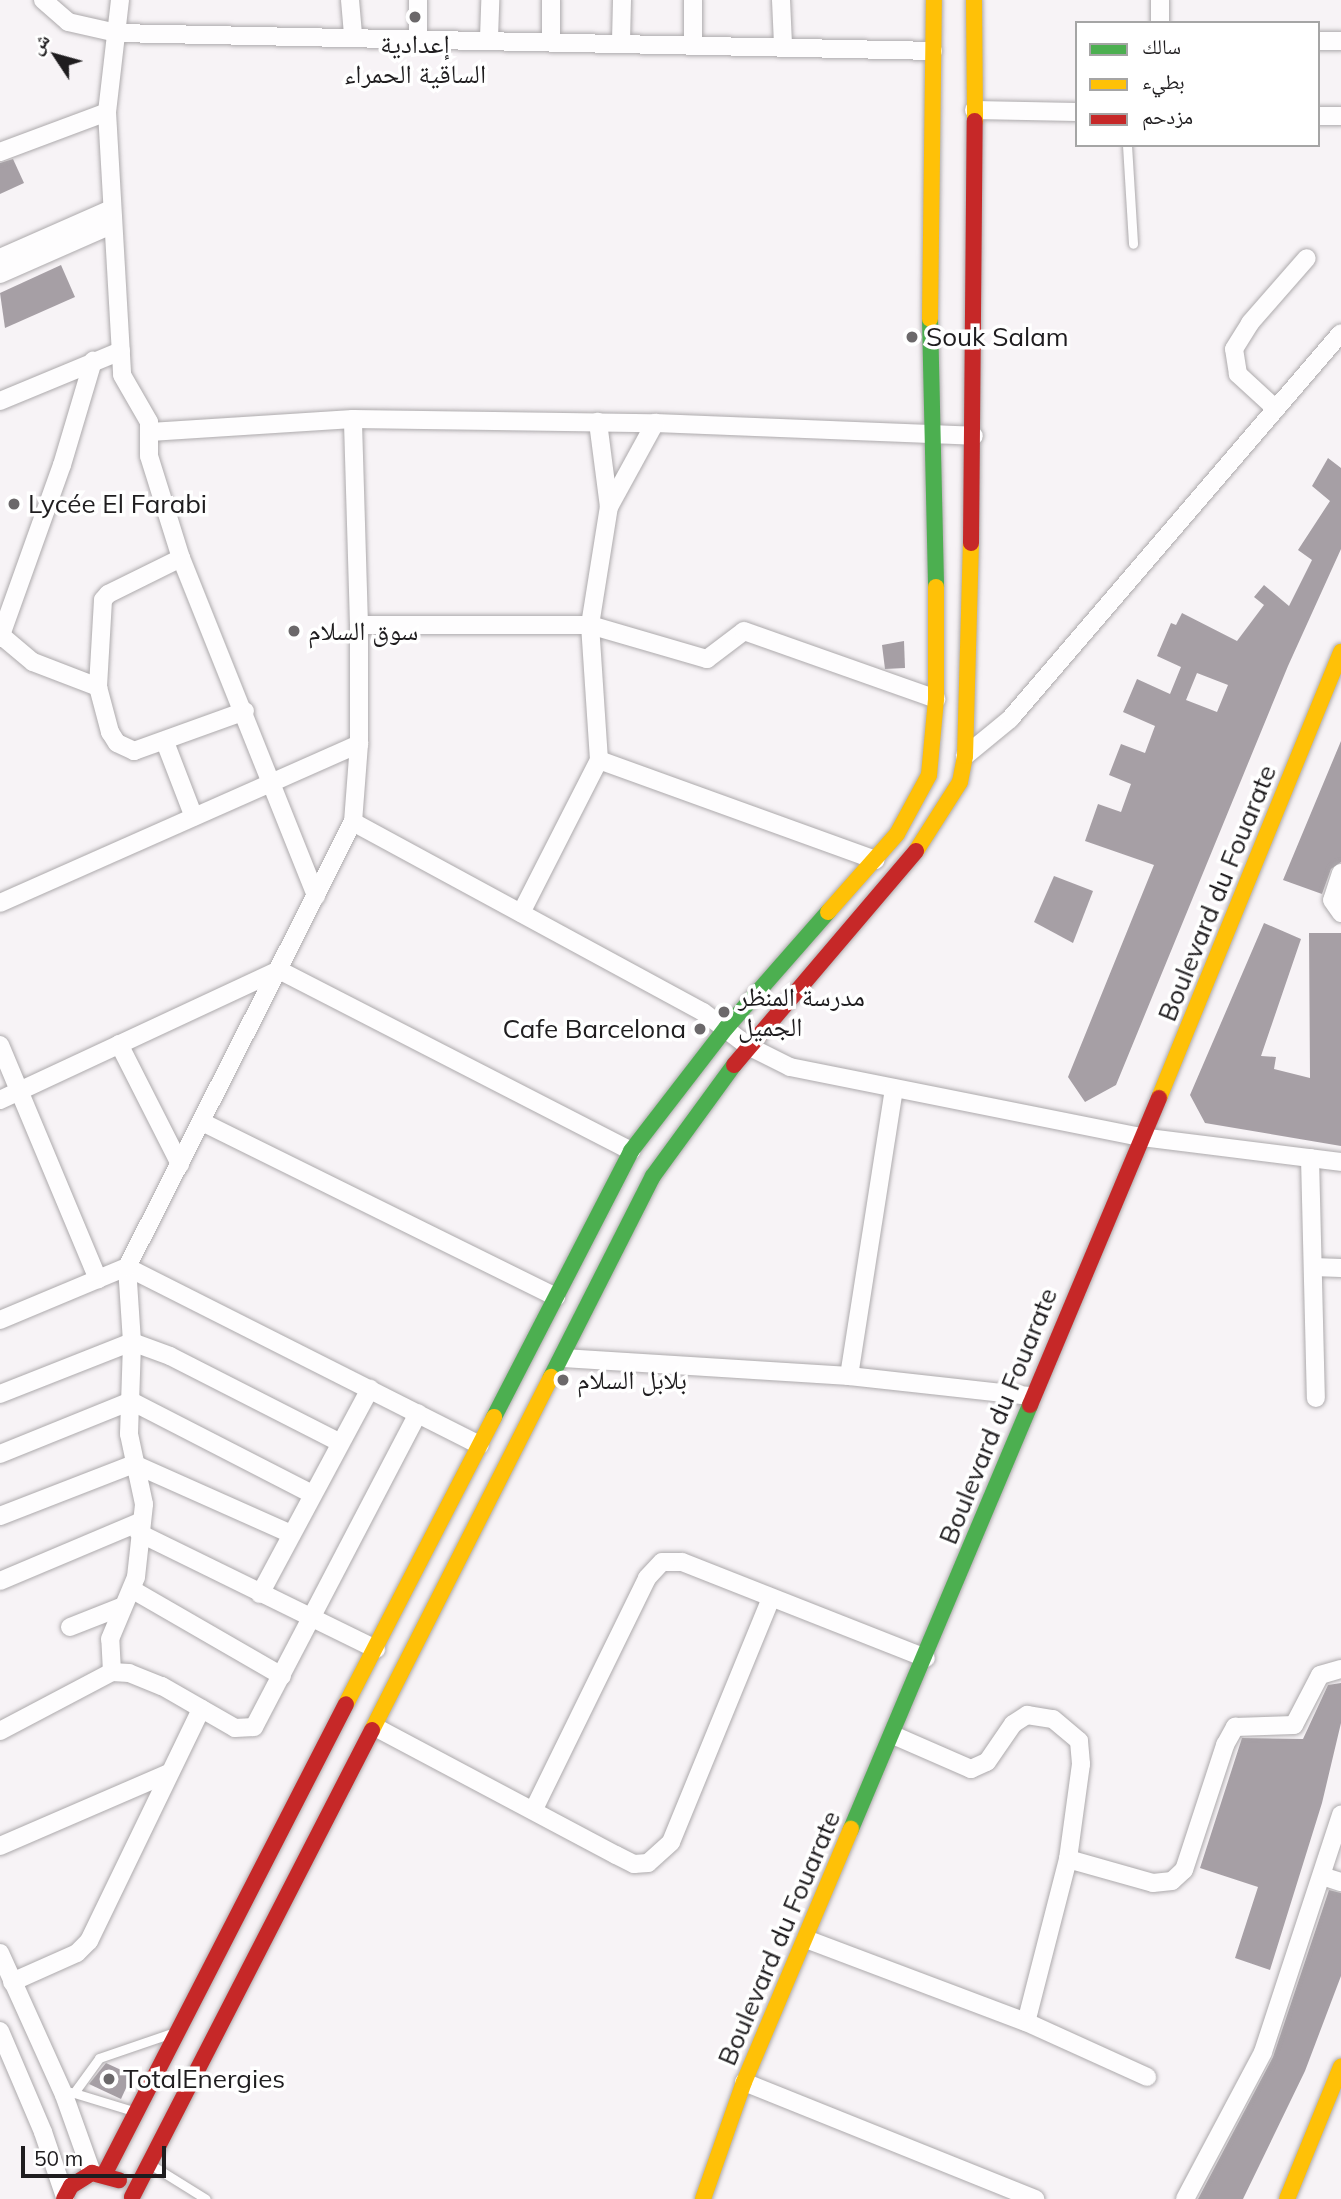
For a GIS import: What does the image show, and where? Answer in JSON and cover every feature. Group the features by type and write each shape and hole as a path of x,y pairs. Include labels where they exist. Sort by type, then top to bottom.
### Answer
{"main road":[{"path":"98,2173 138,2113 631,1151 727,1027 876,860 909,815 929,775 936,699 935,434 929,383 934,0"},
{"path":"64,2198 80,2178 98,2173 117,2177 132,2198 152,2165 670,1148 748,1046 920,847 960,782 965,756 974,436 974,0"},
{"name":"Boulevard du Fouarate","path":"704,2199 744,2082 926,1658 1031,1396 1340,657"},
{"path":"1287,2199 1341,2067"}],"street":[{"path":"43,0 68,22 117,33 783,44 933,51"},
{"path":"120,0 107,112 111,217 126,386 143,410 150,432 149,456 181,558 245,711 316,896"},
{"path":"350,0 353,36"},
{"path":"418,0 418,37"},
{"path":"489,0 489,38"},
{"path":"551,0 551,40"},
{"path":"621,41 622,0"},
{"path":"693,0 693,43"},
{"path":"780,0 783,44"},
{"path":"1160,0 1160,21"},
{"path":"1320,41 1341,41"},
{"path":"974,110 1075,113"},
{"path":"0,152 107,112"},
{"path":"1320,116 1341,116"},
{"path":"0,258 111,217"},
{"path":"0,274 111,217"},
{"path":"1276,409 1238,374 1234,349 1251,323 1307,258"},
{"path":"965,756 1010,719 1341,333"},
{"path":"0,401 121,351"},
{"path":"93,361 1,638 33,662 98,687"},
{"path":"150,432 354,419 655,423 974,436"},
{"path":"113,1672 110,1639 123,1606 133,1590 144,1496 128,1434 132,1342 127,1267 353,822 359,744 354,419"},
{"path":"521,913 599,760 590,625 609,507 598,422"},
{"path":"609,507 655,423"},
{"path":"181,558 108,594 103,600 98,687 110,733 117,743 134,751 245,711"},
{"path":"359,625 590,625 707,659 744,631 936,699"},
{"path":"164,742 194,817"},
{"path":"0,903 359,744"},
{"path":"599,760 876,860"},
{"path":"353,822 727,1027 748,1046 813,1074 1141,1137 1341,1162"},
{"path":"1341,873 1332,900 1341,913"},
{"path":"0,1100 279,970"},
{"path":"279,970 631,1151"},
{"path":"119,1044 180,1164"},
{"path":"0,1045 98,1279"},
{"path":"849,1376 894,1089"},
{"path":"202,1122 556,1297"},
{"path":"1310,1158 1316,1398"},
{"path":"0,1320 127,1267 480,1445"},
{"path":"1313,1267 1341,1268"},
{"path":"0,1394 132,1342 170,1356 339,1442"},
{"path":"563,1358 849,1376 1031,1396"},
{"path":"260,1594 310,1493 370,1389"},
{"path":"0,1454 131,1401 310,1493"},
{"path":"0,1731 113,1672 150,1681 224,1723 248,1730 259,1719 418,1413"},
{"path":"0,1516 134,1464 291,1534"},
{"path":"0,1581 139,1527"},
{"path":"139,1527 260,1594 314,1616 376,1649"},
{"path":"534,1809 653,1569 662,1562 682,1562 926,1658"},
{"path":"133,1590 282,1676"},
{"path":"375,1727 635,1864 648,1863 664,1852 771,1598"},
{"path":"70,1627 123,1606"},
{"path":"1068,1859 1153,1883 1172,1881 1184,1870 1225,1745 1236,1727 1294,1725 1320,1675 1341,1669"},
{"path":"12,1982 77,1953 89,1941 201,1709"},
{"path":"893,1735 971,1769 987,1762 1013,1724 1027,1715 1064,1725 1079,1741 1081,1751 1068,1859 1026,2022"},
{"path":"0,1846 169,1773"},
{"path":"1185,2199 1263,2052 1341,1815"},
{"path":"1322,1876 1341,1882"},
{"path":"806,1938 1026,2022 1147,2077"},
{"path":"0,1953 12,1982 70,2092 98,2173"},
{"path":"0,2031 43,2132 64,2198"},
{"path":"744,2082 1023,2197"}],"lane":[{"path":"1127,147 1133,244"},
{"path":"138,2113 70,2092 99,2057 163,2035 179,2034"},
{"path":"152,2165 206,2199"}],"building":[{"path":"13,159 24,183 0,194 0,163"},
{"path":"61,265 75,297 5,328 0,293"},
{"path":"1328,458 1341,468 1341,549 1288,666 1116,1085 1085,1102 1068,1077 1154,865 1085,841 1098,804 1121,812 1131,784 1109,775 1121,744 1145,753 1155,726 1123,712 1137,679 1170,694 1181,667 1157,656 1171,623 1176,625 1182,613 1237,641 1264,605 1254,597 1264,585 1289,606 1312,560 1298,550 1330,501 1312,486","holes":["1197,673 1228,685 1217,712 1186,700"]},
{"path":"904,641 905,668 885,669 882,645"},
{"path":"1341,741 1341,862 1331,869 1322,894 1283,880"},
{"path":"1054,876 1093,891 1073,943 1034,922"},
{"path":"1264,923 1301,939 1261,1056 1276,1057 1274,1069 1310,1078 1309,933 1341,933 1341,1146 1205,1123 1190,1095"},
{"path":"1341,1683 1341,1723 1322,1803 1270,1970 1235,1958 1258,1887 1200,1868 1242,1738 1303,1739 1328,1685"},
{"path":"1329,1890 1341,1893 1341,1976 1305,2071 1243,2199 1198,2199 1273,2057"},
{"name":"TotalEnergies","path":"106,2063 132,2075 121,2099 89,2084"}],"traffic: fast":[{"path":"930,319 936,587"},
{"path":"494,1417 631,1151 727,1027 828,912"},
{"path":"551,1377 653,1176 734,1065"},
{"path":"851,1829 1030,1405"}],"traffic: slow":[{"path":"930,319 934,0"},
{"path":"974,0 975,121"},
{"path":"916,851 960,782 965,756 971,543"},
{"path":"828,912 897,834 929,775 936,699 936,587"},
{"path":"1159,1098 1341,652"},
{"path":"372,1730 551,1377"},
{"path":"346,1704 494,1417"},
{"path":"703,2199 744,2082 851,1829"},
{"path":"1287,2199 1341,2067"}],"traffic: jam":[{"path":"971,543 975,121"},
{"path":"734,1065 916,851"},
{"path":"1030,1405 1159,1098"},
{"path":"105,2173 346,1704"},
{"path":"132,2197 372,1730"},
{"path":"64,2199 71,2186 92,2173 119,2180"}],"place":[{"name":"إعدادية الساقية الحمراء","path":"415,17"},
{"name":"Souk Salam","path":"912,337"},
{"name":"Lycée El Farabi","path":"14,504"},
{"name":"سوق السلام","path":"294,631"},
{"name":"مدرسة المنظر الجميل","path":"724,1012"},
{"name":"Cafe Barcelona","path":"700,1029"},
{"name":"بلابل السلام","path":"563,1380"},
{"name":"TotalEnergies","path":"109,2079"}]}
